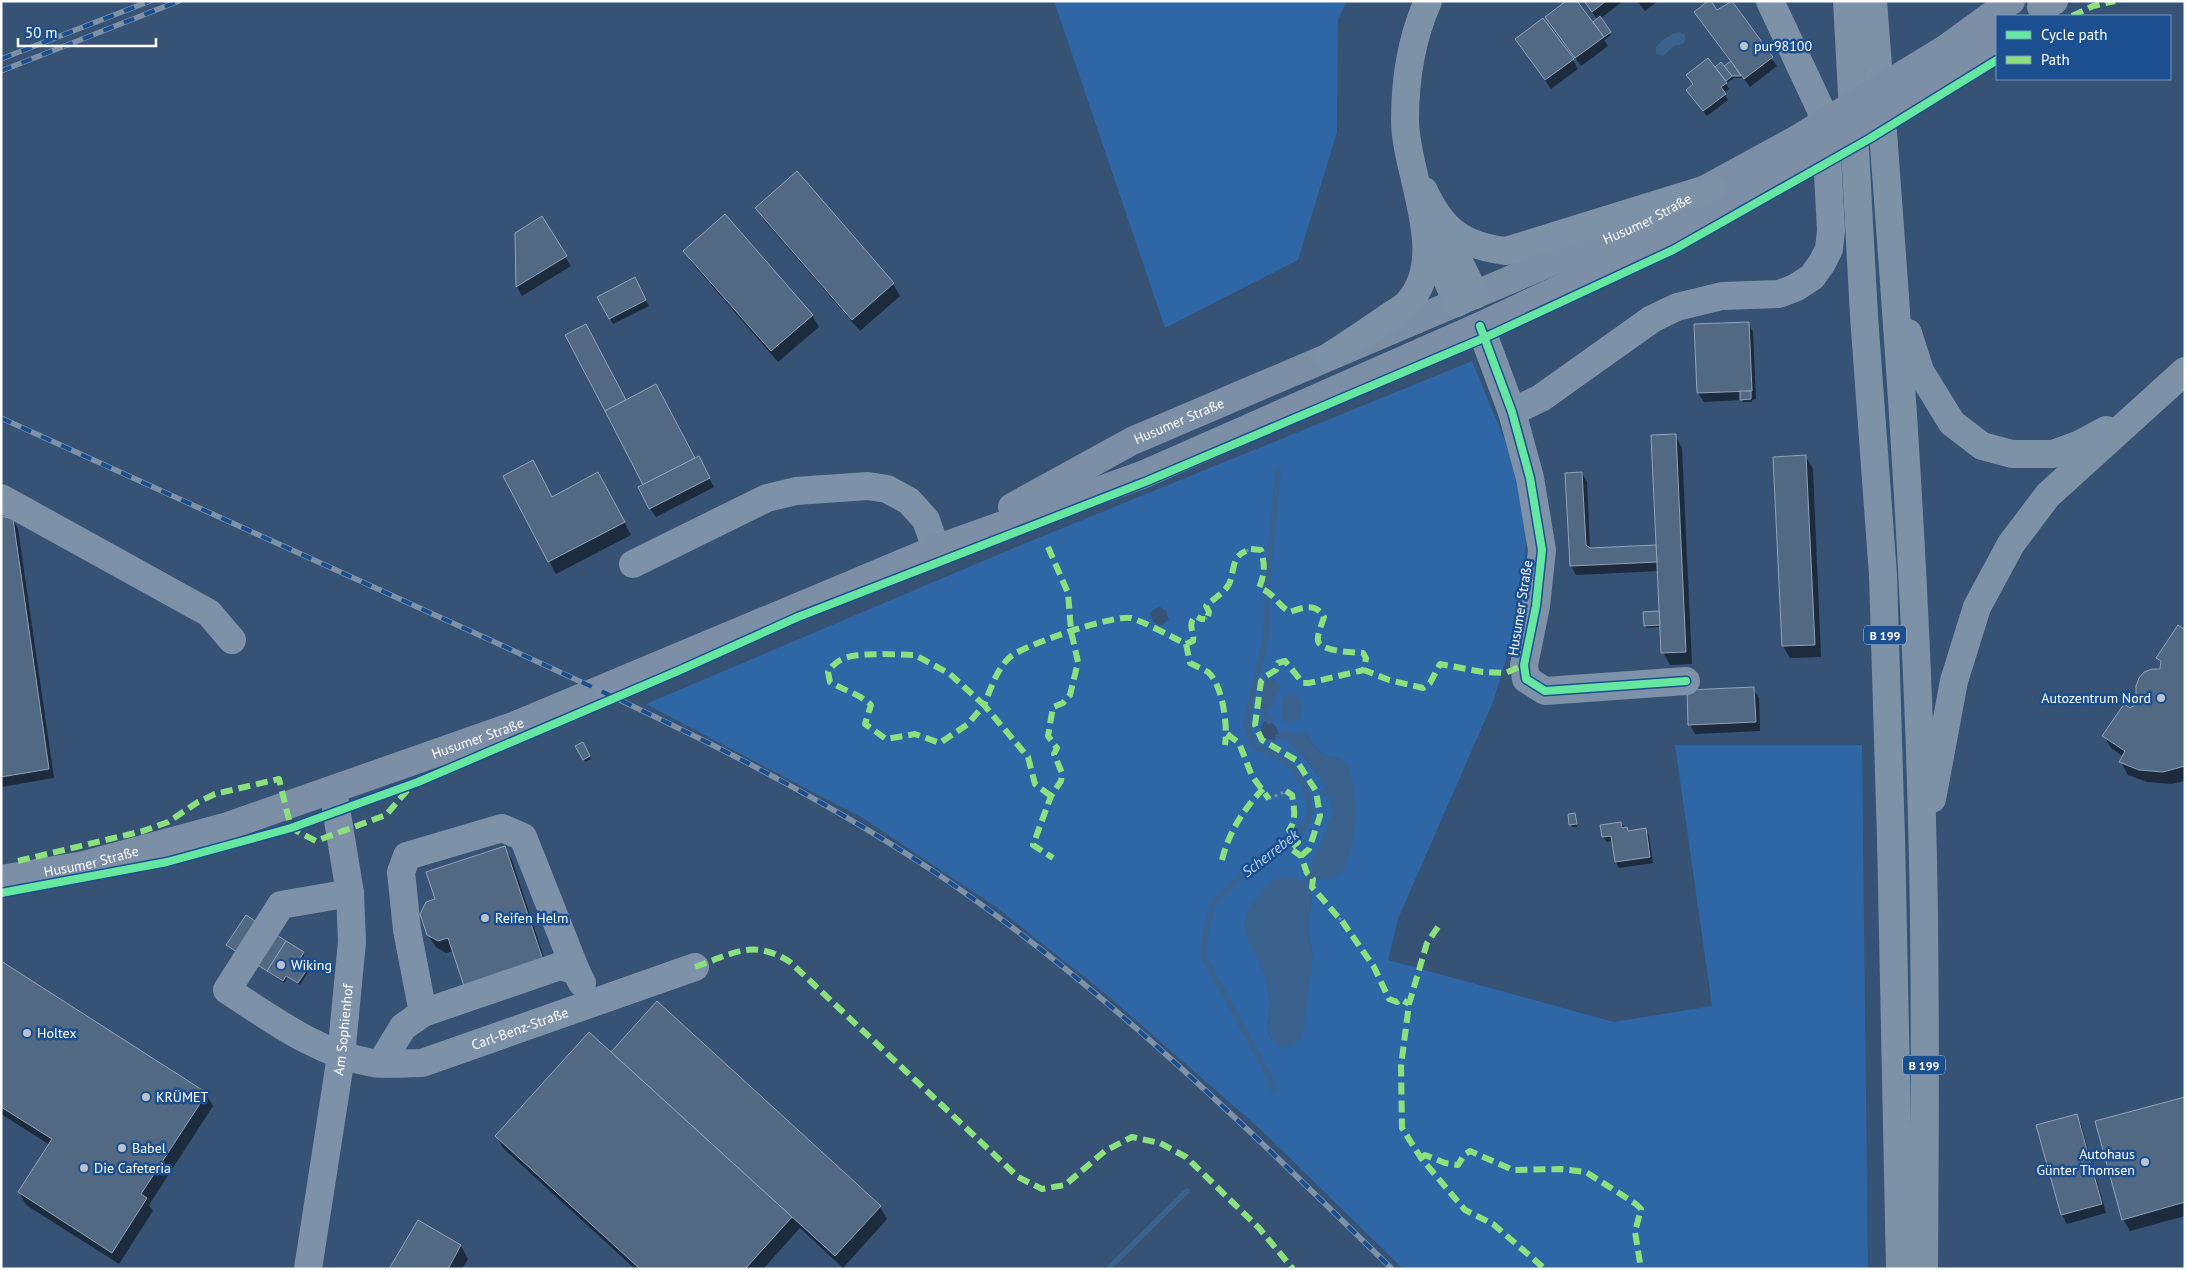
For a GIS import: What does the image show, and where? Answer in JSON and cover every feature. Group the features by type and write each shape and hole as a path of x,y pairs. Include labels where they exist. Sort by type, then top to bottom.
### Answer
{"highway":[{"path":"1428,1 1414,41 1409,71 1405,121 1412,165 1432,225 1466,299"},
{"name":"B 199","path":"1847,1 1864,316 1883,575 1892,867 1900,1269"},
{"name":"B 199","path":"1874,1 1896,296 1911,563 1923,860 1924,1269"},
{"path":"1432,225 1483,248 1506,251 1710,188"},
{"path":"1330,356 1408,303 1423,279 1432,225"},
{"path":"1896,296 1920,371 1952,423 1982,446 2012,454 2054,454 2078,445 2107,430 2151,400"},
{"path":"1923,860 1932,799 1954,681 1977,608 2011,544 2048,495 2185,371"}],"main road":[{"name":"Husumer Straße","path":"1996,15 2011,1"},
{"name":"Husumer Straße","path":"1947,61 1996,15"},
{"name":"Husumer Straße","path":"1,878 84,865 228,826 333,790 513,726 936,549 1142,475 1480,326 1658,243 1801,151 1947,61 1996,39"},
{"name":"Husumer Straße","path":"936,549 1132,441 1643,223 1710,188 1801,151"},
{"path":"1466,299 1480,326"}],"street":[{"path":"1512,412 1541,398 1652,320 1677,307 1722,296 1779,294 1795,288 1812,277 1822,263 1829,249 1831,230 1826,136 1821,110 1770,1"},
{"name":"Husumer Straße","path":"1480,326 1512,412 1530,478 1542,550 1536,606 1524,665 1526,679 1545,691 1686,680"},
{"path":"633,564 767,498 796,491 868,486 887,489 909,501 926,520 936,549"},
{"path":"1,498 209,612 232,640"},
{"name":"Am Sophienhof","path":"308,1269 341,1056 352,942 350,893 333,790"},
{"path":"423,1013 407,930 401,872 407,856 502,828 523,837 576,971 592,1003"},
{"name":"Carl-Benz-Straße","path":"350,893 281,905 227,990 302,1038 341,1056 381,1063 422,1063 695,967"},
{"path":"381,1063 404,1027 423,1013 560,966 576,971"}],"path":[{"path":"1246,550 1251,549"},
{"path":"1269,799 1286,791"}],"shaded area":[{"path":"1054,1 1347,1 1338,20 1337,132 1298,260 1165,328"},
{"path":"1680,32 1685,35 1686,39 1683,44 1674,46 1663,56 1656,54 1656,47 1661,42 1670,35"},
{"path":"1472,361 1517,470 1526,536 1523,605 1493,702 1398,919 1388,960 1614,1022 1712,1006 1675,745 1862,745 1868,1269 1403,1269 1260,1129 1107,995 996,907 866,820 646,704 1016,547","holes":["1160,607 1166,611 1169,620 1160,626 1153,621 1150,614 1154,609","1269,721 1276,727 1278,737 1275,740 1262,736 1261,727 1264,722","1306,732 1320,752 1347,765 1318,880 1312,864 1332,818 1332,803 1329,793 1317,774 1288,740","1312,896 1308,930 1313,957 1272,1040 1268,1029 1270,1003 1267,983 1244,926"]},
{"path":"1272,679 1277,681 1280,688 1272,708 1264,712 1260,709 1265,680"},
{"path":"1285,695 1298,696 1303,704 1300,719 1286,722 1281,719 1282,703"},
{"path":"1306,732 1318,750 1325,755 1346,763 1354,787 1354,836 1346,864 1338,875 1318,880 1312,874 1312,864 1333,813 1328,791 1311,765 1288,740 1289,735"},
{"path":"1277,877 1295,877 1306,884 1312,896 1308,930 1313,957 1302,1037 1291,1046 1282,1048 1271,1038 1269,1033 1270,998 1263,972 1244,928 1246,916 1257,897"}],"building":[{"path":"1566,1 1577,1 1604,37 1575,58 1545,17"},
{"path":"1584,1 1606,1 1592,12"},
{"path":"1708,1 1711,1 1717,10 1732,1 1773,57 1744,79 1694,12"},
{"path":"1600,16 1611,32 1604,37 1593,22"},
{"path":"1543,18 1574,59 1545,80 1515,39"},
{"path":"1708,58 1727,83 1721,87 1726,94 1703,111 1686,90 1693,84 1686,75"},
{"path":"1731,61 1741,76 1732,76 1724,66"},
{"path":"1721,62 1732,76 1726,81 1715,67"},
{"path":"797,171 894,283 852,320 755,208"},
{"path":"725,214 813,315 771,351 683,251"},
{"path":"542,216 567,256 516,287 515,233"},
{"path":"635,277 646,300 609,319 597,297"},
{"path":"1749,322 1752,391 1697,393 1694,324"},
{"path":"586,324 626,400 605,411 565,335"},
{"path":"656,384 695,458 643,485 605,411"},
{"path":"1740,391 1751,391 1751,399 1740,400"},
{"path":"1676,434 1686,652 1661,653 1651,435"},
{"path":"1806,455 1815,645 1782,646 1773,457"},
{"path":"699,456 710,478 649,509 638,487"},
{"path":"533,460 552,497 598,472 625,522 548,562 503,476"},
{"path":"1582,472 1586,545 1590,548 1656,545 1657,562 1570,566 1565,473"},
{"path":"1,516 13,519 49,769 1,777"},
{"path":"1659,611 1660,625 1644,626 1643,612"},
{"name":"Autozentrum Nord","path":"2178,625 2185,630 2185,766 2163,772 2139,770 2119,762 2125,751 2102,736 2124,704 2130,708 2140,702 2136,695 2136,686 2139,678 2144,672 2160,669 2161,661 2156,658"},
{"path":"1754,687 1756,722 1688,725 1687,690"},
{"path":"583,742 590,756 583,760 575,746"},
{"path":"1575,813 1577,824 1569,825 1568,814"},
{"path":"1621,822 1622,828 1627,827 1628,831 1646,828 1650,857 1615,862 1611,836 1602,837 1600,825"},
{"path":"505,846 544,963 465,989 448,938 438,941 427,935 420,914 426,902 435,899 426,872"},
{"path":"246,915 286,941 267,971 226,945"},
{"path":"286,941 304,952 298,962 308,968 298,983 286,976 283,981 267,971"},
{"path":"1,961 207,1093 141,1194 147,1198 112,1253 18,1192 52,1139 1,1107"},
{"path":"657,1001 881,1206 835,1256 611,1052"},
{"path":"589,1032 792,1217 745,1269 640,1269 495,1136"},
{"name":"Autohaus Günter Thomsen","path":"2185,1097 2185,1202 2122,1220 2095,1121"},
{"path":"2077,1114 2102,1204 2061,1215 2036,1125"},
{"path":"418,1220 461,1245 448,1269 389,1269"}],"waterway":[{"name":"Scherrebek","path":"1274,1090 1268,1074 1203,955 1206,931 1213,904 1238,879 1301,830 1308,820 1310,813 1309,798 1298,776 1288,763 1272,753 1254,746 1246,723 1266,638 1268,579 1278,471"},
{"path":"1264,712 1269,721"},
{"path":"1278,737 1289,735"},
{"path":"1323,793 1328,791"},
{"path":"1306,884 1312,874"},
{"name":"Scherrebek","path":"1108,1269 1187,1191"}],"railway":[{"path":"1,59 150,1"},
{"path":"1,71 179,1"},
{"path":"1,418 527,657 704,740 875,834 930,869 993,913 1112,1008 1170,1058 1282,1162 1392,1269"}],"marked path":[{"path":"2074,15 2093,6 2115,1"},
{"path":"1048,547 1068,593 1071,631 1078,662 1070,695 1063,703 1053,707 1048,736 1057,748 1054,754 1062,773 1061,781 1051,796 1033,845 1053,858"},
{"path":"1251,549 1261,550 1264,565 1259,588 1268,592 1290,612 1309,607 1321,613 1324,617 1318,635 1320,645 1338,651 1363,653 1366,658 1364,670 1389,680 1423,688 1430,683 1440,664 1483,672 1505,673 1524,665"},
{"path":"1208,616 1209,612 1206,606 1227,587 1238,557 1246,551"},
{"path":"1051,796 1035,784 1028,757 984,705 994,680 1004,663 1017,653 1048,639 1088,626 1122,618 1137,620 1186,644 1193,641 1191,625 1193,619 1196,616 1205,619"},
{"path":"1186,644 1190,663 1208,672 1213,678 1221,696 1226,728 1225,745"},
{"path":"883,654 915,655 950,674 984,705 968,724 940,743 915,734 886,739 865,724 871,705 862,698 830,682 828,672 845,658 883,654"},
{"path":"1301,856 1309,849 1320,816 1316,791 1296,760 1262,740 1255,725 1261,681 1276,670 1278,663 1285,661 1303,683 1364,670"},
{"path":"1227,734 1239,743 1252,776 1269,799"},
{"path":"18,861 143,831 168,822 198,802 215,794 279,779 291,828 316,841 386,815 410,787"},
{"path":"1222,860 1228,841 1238,822 1249,804 1263,789"},
{"path":"1286,791 1292,795 1294,809 1294,818 1289,830 1298,842 1290,848 1301,856 1307,873 1313,879 1312,887 1339,918"},
{"path":"1342,921 1374,967 1389,999 1397,1002 1401,999 1409,1004"},
{"path":"1438,927 1427,943 1409,1004 1401,1066 1402,1128 1421,1158 1465,1210 1493,1224 1545,1269"},
{"path":"695,967 732,953 753,950 765,951 790,962 1018,1177 1042,1189 1065,1185 1105,1151 1132,1137 1160,1143 1186,1157 1259,1228 1293,1269"},
{"path":"1421,1158 1425,1155 1445,1163 1458,1165 1464,1155 1470,1151 1513,1170 1560,1169 1586,1172 1641,1209 1635,1232 1641,1269"}],"cycle path":[{"path":"1,893 167,862 291,828 418,782 678,671 798,617 1145,482 1484,338 1673,250 1869,139 1996,61"},
{"path":"1480,326 1512,412 1530,478 1542,550 1536,606 1524,665 1526,679 1545,691 1686,681"}],"place":[{"name":"pur98100","path":"1744,46"},
{"name":"Autozentrum Nord","path":"2161,698"},
{"name":"Reifen Helm","path":"485,918"},
{"name":"Wiking","path":"281,965"},
{"name":"Holtex","path":"27,1033"},
{"name":"KRÜMET","path":"146,1097"},
{"name":"Babel","path":"122,1148"},
{"name":"Autohaus Günter Thomsen","path":"2145,1162"},
{"name":"Die Cafeteria","path":"84,1168"}]}
